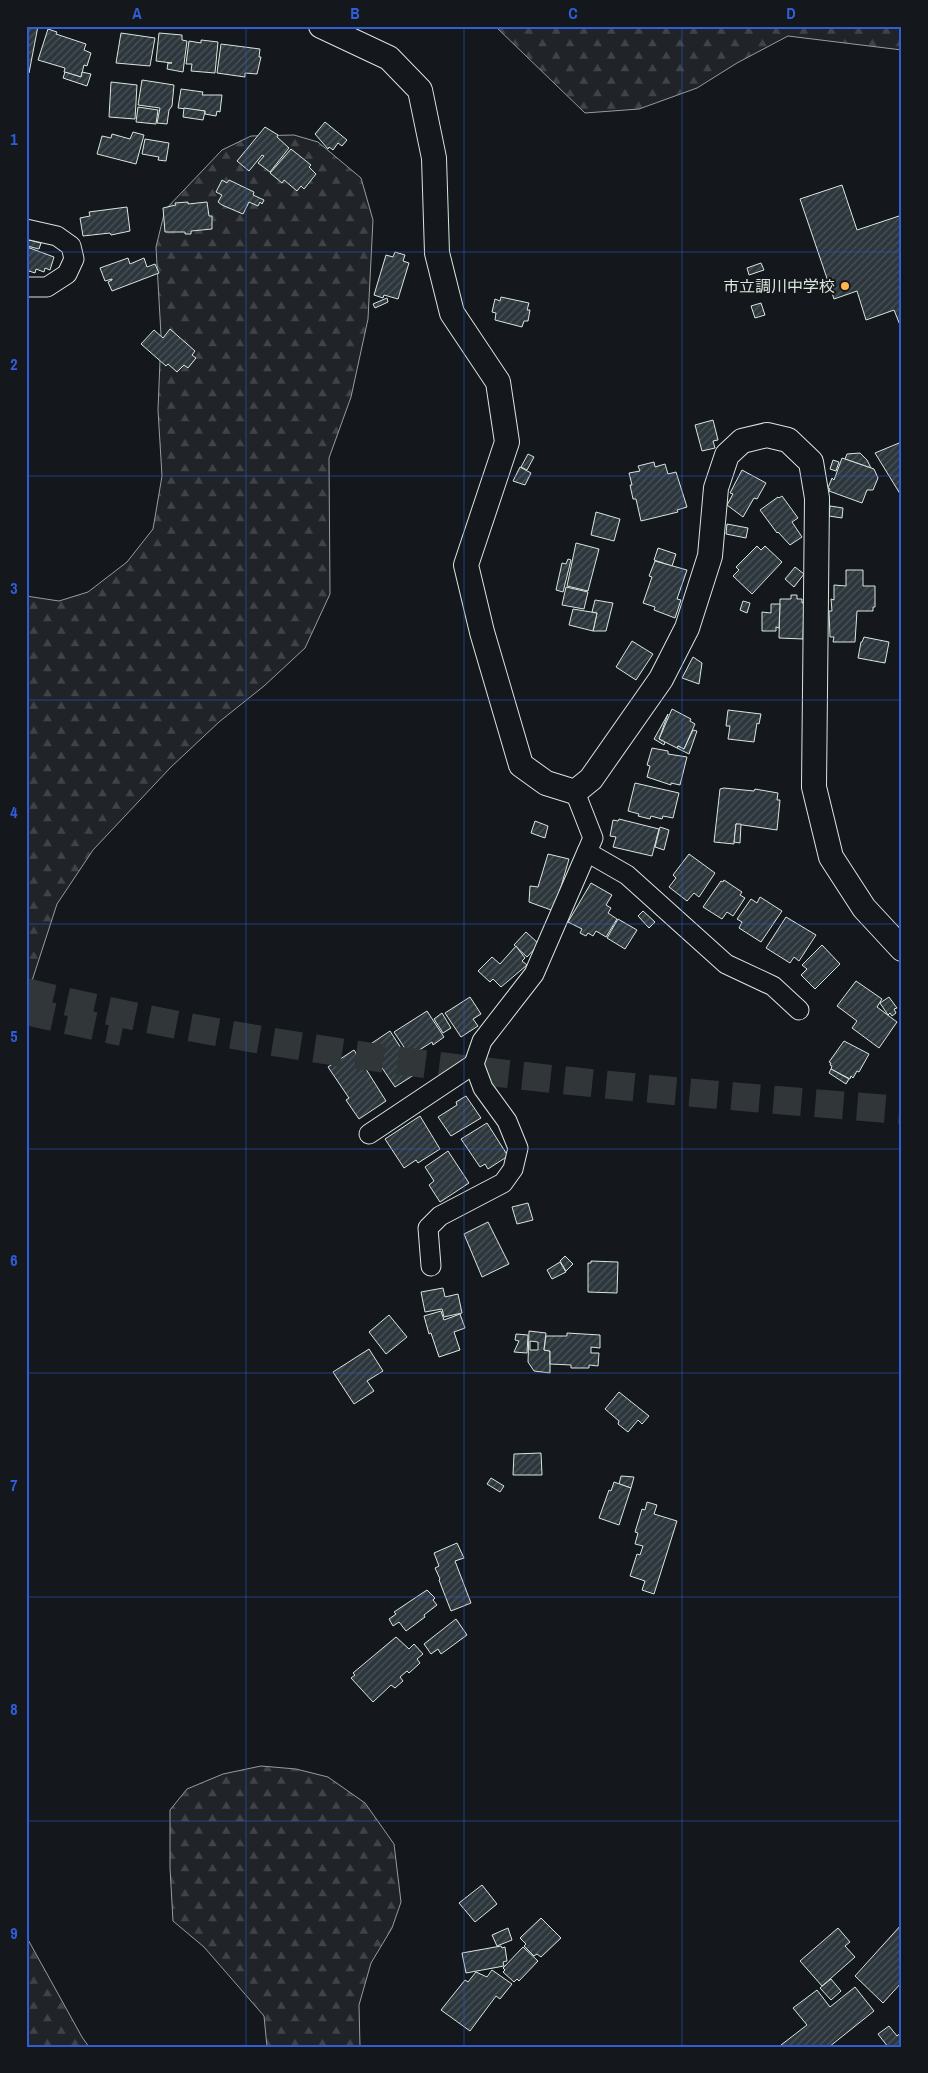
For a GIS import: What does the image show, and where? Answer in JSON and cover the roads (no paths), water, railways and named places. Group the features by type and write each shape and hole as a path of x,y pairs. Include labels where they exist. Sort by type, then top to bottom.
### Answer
{"street":[{"path":"321,26 390,58 420,90 434,158 437,254 452,312 498,382 507,442 466,565 482,632 521,765 546,783 575,792"},
{"path":"26,229 57,236 71,246 74,259 67,274 47,287 26,287"},
{"path":"575,792 591,779 661,679 687,628 710,556 716,488 728,455 742,441 767,435 788,440 811,462 817,498 814,787 831,857 864,908 902,949"},
{"path":"369,1134 474,1064 482,1042 534,974 593,838 575,792"},
{"path":"587,852 627,875 726,964 773,986 799,1010"},
{"path":"431,1266 428,1228 440,1216 503,1183 513,1169 518,1148 507,1121 483,1088 474,1064"}],"tunnel":[{"path":"26,992 134,1016 243,1037 461,1069 681,1092 902,1110"},
{"path":"26,1011 122,1032"}],"place":[{"name":"市立調川中学校","path":"845,286"}]}
